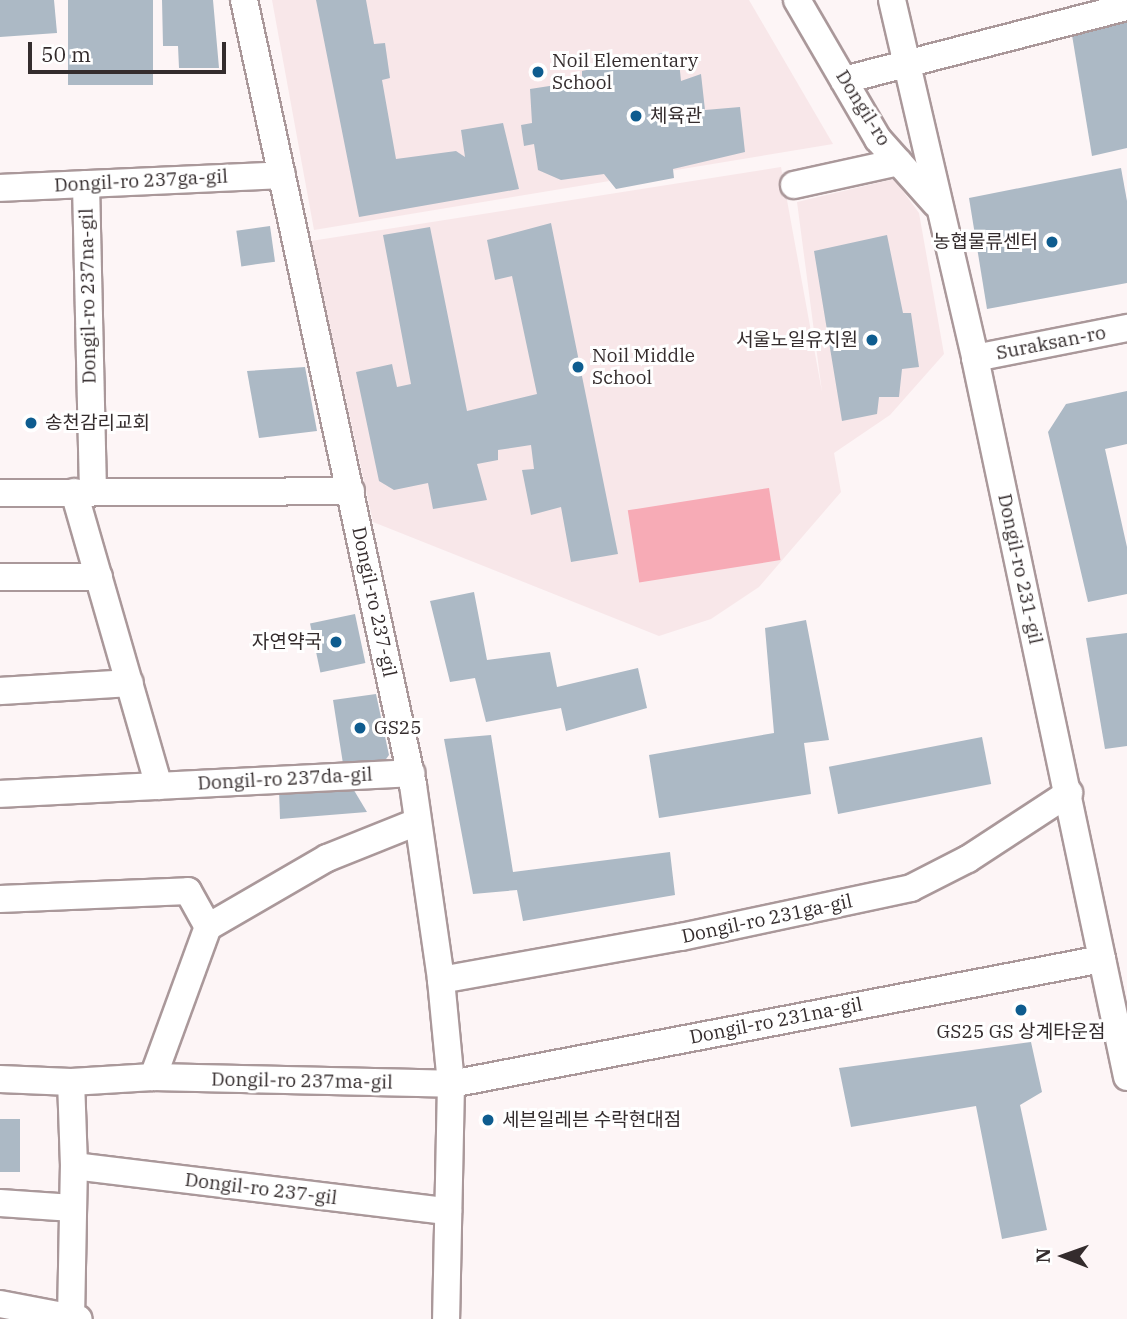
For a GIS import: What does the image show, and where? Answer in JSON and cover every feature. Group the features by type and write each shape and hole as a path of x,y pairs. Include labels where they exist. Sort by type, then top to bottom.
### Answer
{"street":[{"name":"Dongil-ro 237-gil","path":"244,0 411,773 441,980 451,1084 446,1319"},
{"name":"Dongil-ro","path":"797,0 878,139 940,208"},
{"name":"Dongil-ro 231-gil","path":"892,0 975,358 1127,1077"},
{"path":"844,80 1127,7"},
{"path":"794,185 899,162"},
{"name":"Dongil-ro 237ga-gil","path":"0,188 282,175"},
{"name":"Dongil-ro 237na-gil","path":"86,184 83,492 99,577"},
{"name":"Suraksan-ro","path":"975,358 1127,328"},
{"path":"0,493 351,491"},
{"path":"0,577 99,577 159,786"},
{"path":"0,691 130,683"},
{"name":"Dongil-ro 237da-gil","path":"0,794 411,773"},
{"name":"Dongil-ro 231ga-gil","path":"441,980 681,937 911,888 968,859 1069,793"},
{"path":"153,1077 208,927 327,858 417,822"},
{"path":"0,899 188,891 208,927"},
{"name":"Dongil-ro 231na-gil","path":"451,1084 1102,959"},
{"name":"Dongil-ro 237ma-gil","path":"0,1079 71,1082 153,1077 451,1084"},
{"path":"0,1304 74,1318 71,1082"},
{"name":"Dongil-ro 237-gil","path":"74,1166 448,1211"},
{"path":"0,1203 73,1209"}],"shaded area":[{"name":"Noil Elementary School","path":"272,0 749,0 833,144 314,230"},
{"name":"Noil Middle School","path":"781,167 822,392 797,202 894,179 919,213 944,354 890,415 834,453 841,492 759,587 711,619 659,636 373,522 311,241"},
{"path":"769,488 780,560 639,582 628,510"}],"building":[{"path":"0,0 54,0 57,33 0,37"},
{"path":"68,0 153,0 153,85 68,85"},
{"path":"162,0 213,0 219,68 179,68 178,46 163,46"},
{"path":"316,0 366,0 374,44 385,43 390,78 382,80 396,159 456,151 465,157 461,130 503,123 519,189 359,217"},
{"path":"1127,16 1127,148 1092,156 1071,29"},
{"name":"체육관","path":"662,53 664,65 679,61 681,81 701,74 705,110 740,107 745,152 673,169 674,178 616,189 604,174 561,180 538,170 534,144 524,146 521,125 532,123 530,89 582,81 582,71"},
{"name":"농협물류센터","path":"1121,168 1127,201 1127,283 987,309 969,198"},
{"path":"551,223 618,554 571,562 561,507 531,515 522,470 534,469 531,445 498,450 498,460 477,464 487,500 433,509 428,483 394,490 379,481 356,372 392,364 397,387 411,384 383,235 430,227 467,411 537,394 512,276 495,280 487,240"},
{"path":"270,226 275,262 241,266 236,231"},
{"name":"서울노일유치원","path":"887,235 903,313 911,313 919,367 902,369 899,397 879,397 877,414 842,421 814,251"},
{"path":"305,367 317,431 259,438 247,371"},
{"path":"1127,391 1127,444 1105,449 1127,547 1127,594 1088,602 1048,432 1066,404"},
{"path":"474,592 487,660 550,652 557,687 638,668 647,708 566,731 561,708 486,722 475,678 450,682 430,601"},
{"name":"자연약국","path":"355,614 365,663 320,672 310,624"},
{"path":"806,620 829,740 804,743 811,794 659,818 649,755 774,733 765,628"},
{"path":"1127,633 1127,746 1105,749 1086,638"},
{"name":"GS25","path":"376,694 389,755 381,766 344,770 333,700"},
{"path":"491,735 513,872 670,852 675,895 523,921 517,890 473,894 444,739"},
{"path":"982,737 991,784 838,814 829,767"},
{"path":"352,787 367,812 280,819 279,789"},
{"path":"1031,1042 1042,1092 1020,1105 1047,1230 1002,1239 976,1106 851,1127 839,1068"},
{"path":"0,1119 20,1119 20,1172 0,1172"}],"place":[{"name":"Noil Elementary School","path":"538,72"},
{"name":"체육관","path":"636,116"},
{"name":"농협물류센터","path":"1052,242"},
{"name":"서울노일유치원","path":"872,340"},
{"name":"Noil Middle School","path":"578,367"},
{"name":"송천감리교회","path":"31,423"},
{"name":"자연약국","path":"336,642"},
{"name":"GS25","path":"360,728"},
{"name":"GS25 GS 상계타운점","path":"1021,1010"},
{"name":"세븐일레븐 수락현대점","path":"488,1120"}]}
